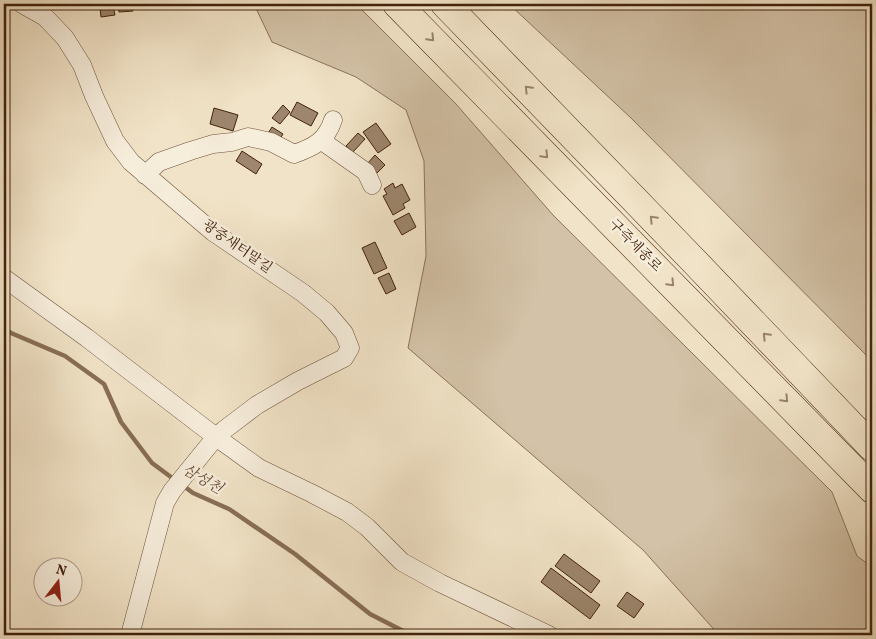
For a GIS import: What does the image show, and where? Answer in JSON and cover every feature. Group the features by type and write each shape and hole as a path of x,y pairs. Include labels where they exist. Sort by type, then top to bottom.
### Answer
{"highway":[{"name":"구즉세종로","path":"397,4 872,489"},
{"path":"445,4 872,447"}],"street":[{"name":"광중새터말길","path":"22,4 45,16 66,38 82,65 114,141 131,162 212,232 303,293 326,313 344,333 350,348 344,358 298,381 257,405 211,443"},
{"path":"145,175 159,162 213,144 232,142 248,137 271,142 294,154 322,141 333,120"},
{"path":"322,141 366,172 372,185"},
{"path":"4,278 88,338 211,443 347,512 367,527 402,562 440,583 550,635"},
{"path":"130,635 165,503 172,491 211,443"}],"shaded area":[{"path":"254,4 356,4 456,104 553,215 832,492 857,556 872,567 872,635 719,635 643,550 408,348 426,256 424,161 406,110 356,77 272,42"},
{"path":"509,4 872,4 872,361 631,118"}],"building":[{"path":"118,4 132,4 133,11 119,12"},
{"path":"113,6 115,15 101,17 100,8"},
{"path":"297,102 318,113 311,126 290,115"},
{"path":"283,105 290,112 280,124 272,118"},
{"path":"214,108 238,115 233,131 210,124"},
{"path":"376,123 391,144 378,153 363,132"},
{"path":"272,127 283,134 278,142 267,135"},
{"path":"358,133 365,139 353,152 346,146"},
{"path":"242,151 262,164 256,174 236,161"},
{"path":"375,155 385,165 377,173 367,164"},
{"path":"393,183 395,188 402,184 410,200 403,204 405,208 393,215 383,196 387,194 384,189"},
{"path":"409,213 416,227 402,235 394,221"},
{"path":"375,242 387,268 374,274 362,248"},
{"path":"389,273 396,289 386,294 378,278"},
{"path":"564,554 600,581 591,593 555,566"},
{"path":"551,568 600,605 590,619 541,582"},
{"path":"627,592 644,604 634,618 617,606"}],"waterway":[{"name":"삼성천","path":"4,329 65,356 104,384 121,422 152,463 175,480"},
{"name":"삼성천","path":"181,484 193,493 229,509 295,554 370,614 411,635"}]}
